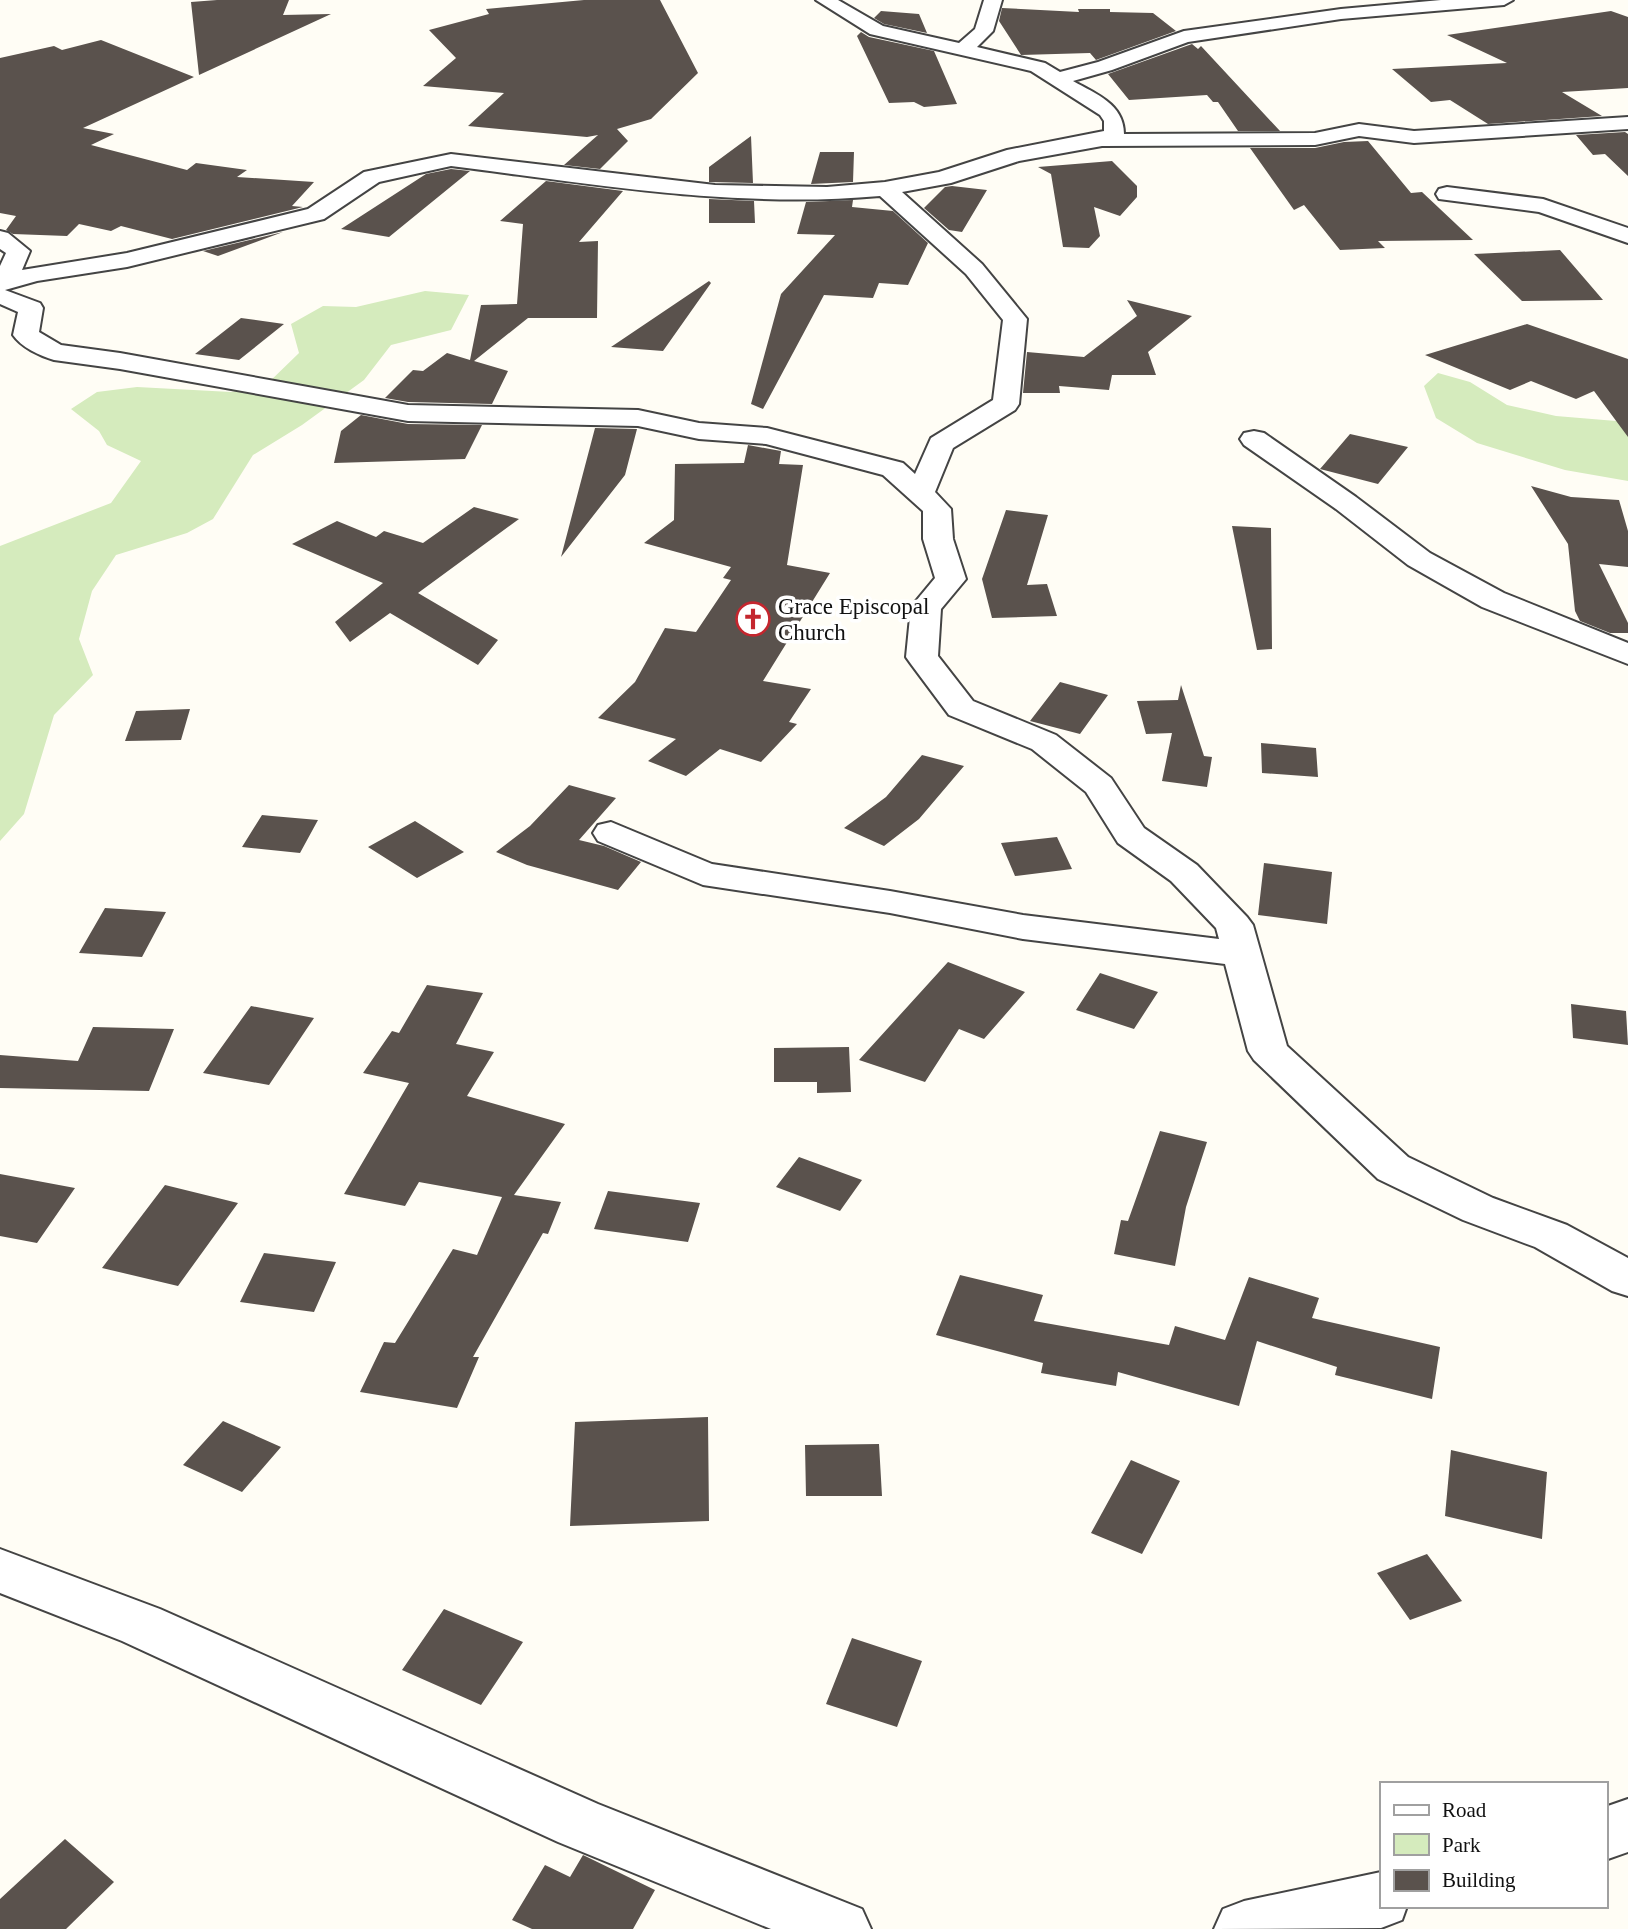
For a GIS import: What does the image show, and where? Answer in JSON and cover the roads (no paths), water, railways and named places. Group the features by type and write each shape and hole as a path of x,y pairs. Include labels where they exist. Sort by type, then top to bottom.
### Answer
{"street":[{"path":"825,0 877,30 1038,66 1108,111 1114,121 1114,134 1102,141"},
{"path":"963,50 984,31 993,0"},
{"path":"1058,79 1105,66 1184,37 1341,14 1504,0"},
{"path":"0,284 34,274 127,260 316,214 372,177 451,160 715,192 827,194 885,189 943,178 1015,155 1102,141 1315,139 1359,130 1427,136 1628,123"},
{"path":"885,189 974,270 1015,319 1006,404 941,444 920,494"},
{"path":"1447,194 1543,206 1628,236"},
{"path":"0,238 18,251 11,269 0,276"},
{"path":"0,296 31,308 26,335 54,352 68,355 120,361 408,413 638,418 699,431 767,436 892,469 936,509 938,538 951,579 926,607 922,657 961,708 1044,741 1099,785 1131,835 1184,873 1234,925 1268,1051 1393,1168 1478,1209 1550,1236 1628,1279"},
{"path":"1254,439 1346,503 1419,559 1493,600 1628,654"},
{"path":"611,834 703,874 890,902 1023,927 1242,954"},
{"path":"0,1571 141,1625 578,1823 841,1929"},
{"path":"1607,1833 1628,1825"},
{"path":"1244,1929 1380,1900"}],"place":[{"name":"Grace Episcopal Church","path":"753,619"}]}
